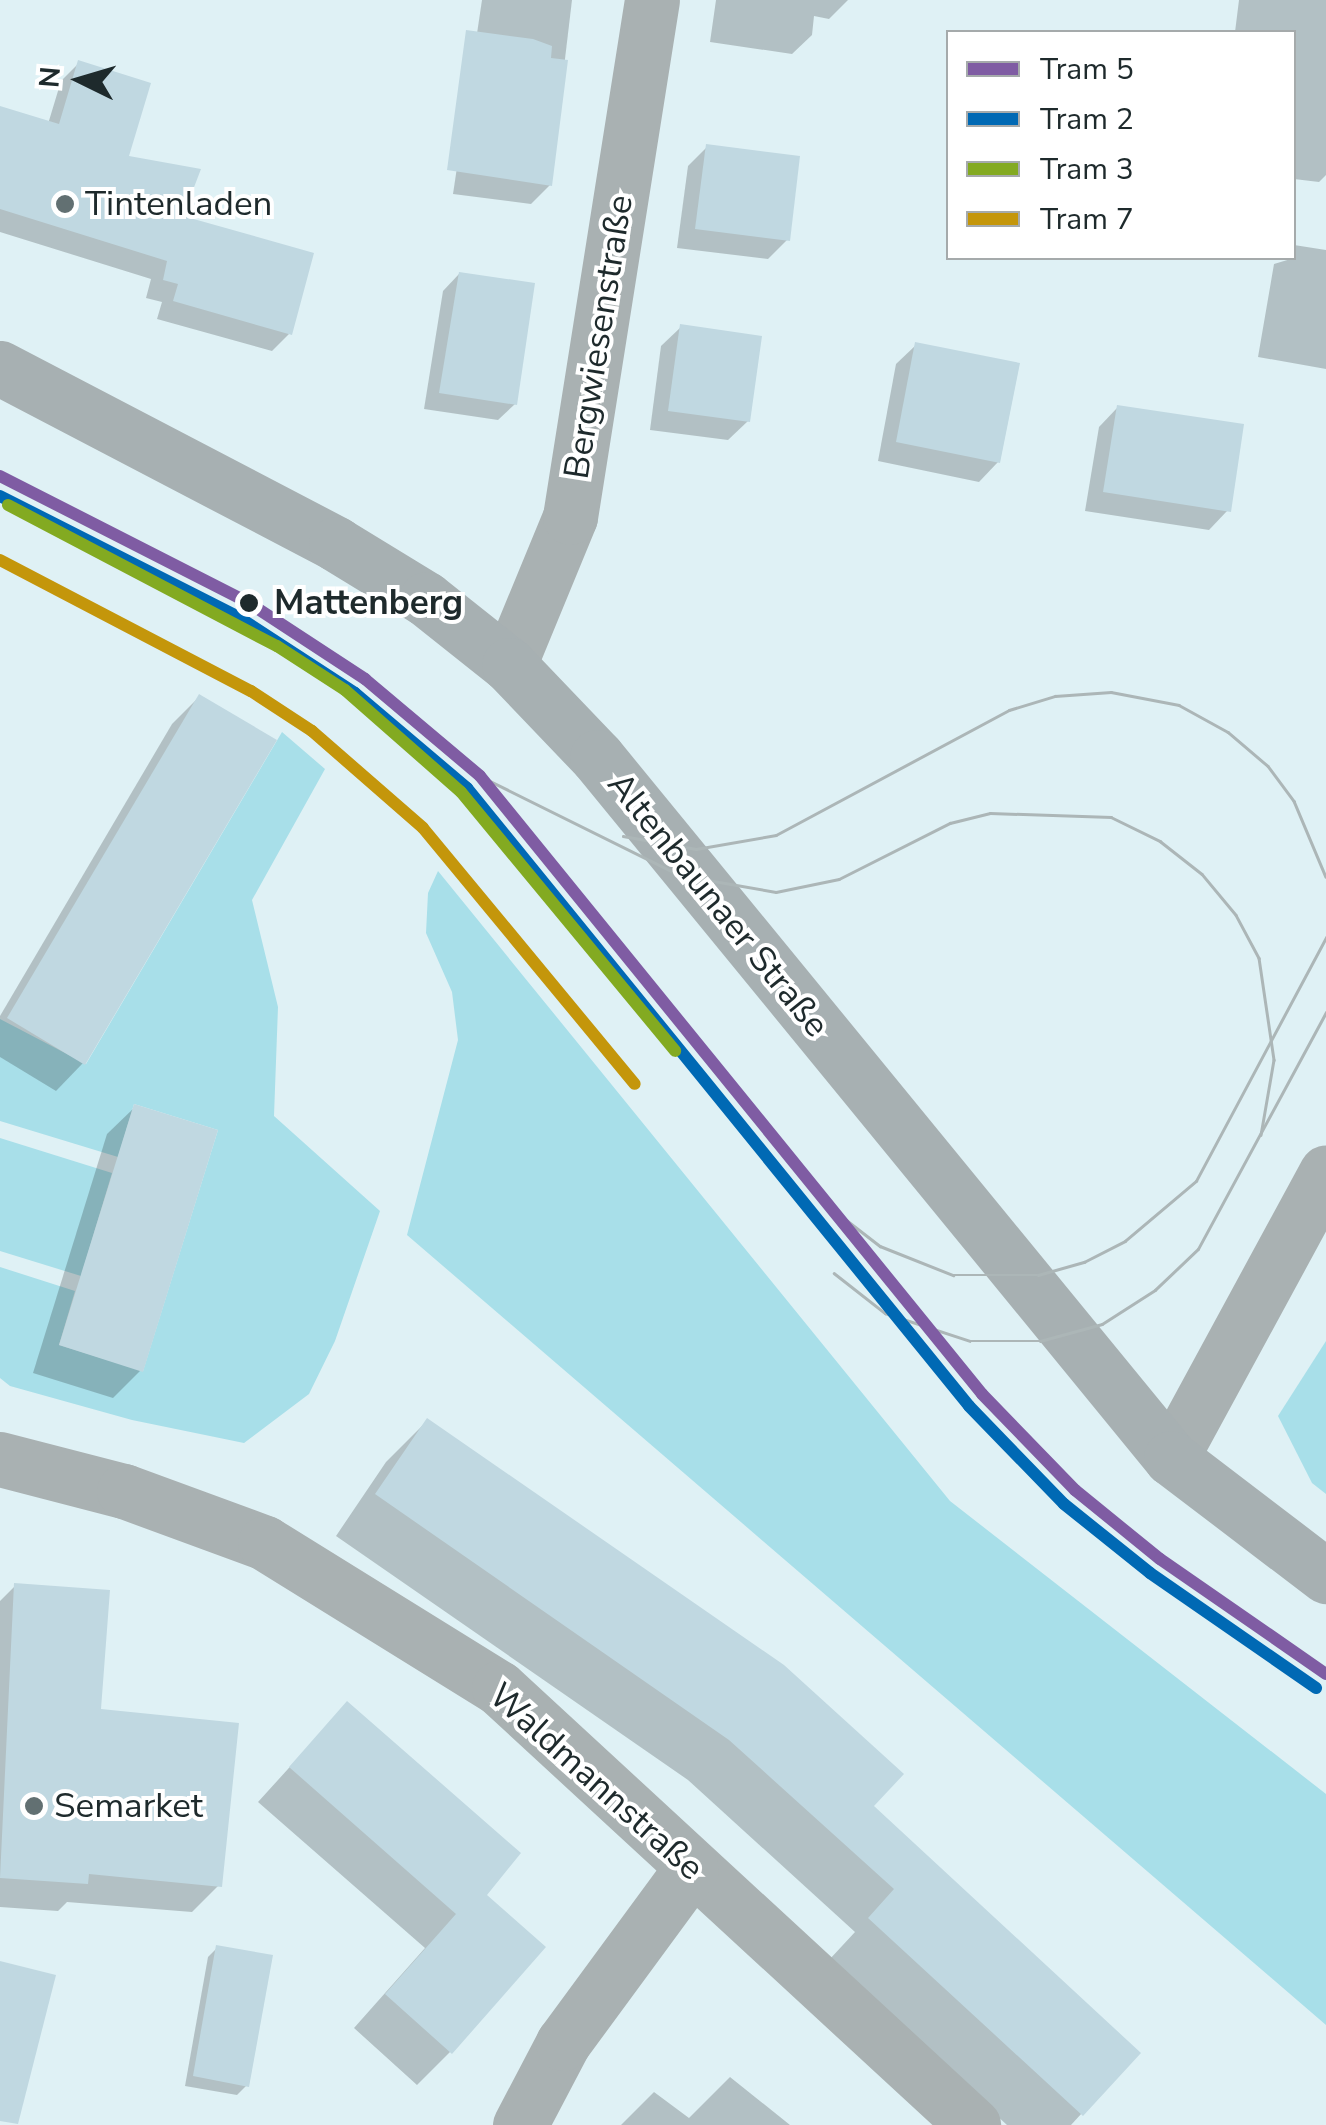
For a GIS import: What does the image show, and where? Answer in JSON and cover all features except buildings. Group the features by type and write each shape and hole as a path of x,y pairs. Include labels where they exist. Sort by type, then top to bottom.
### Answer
{"main road":[{"name":"Altenbaunaer Straße","path":"2,375 336,544 426,599 510,664 597,757 1171,1458 1326,1576"}],"street":[{"name":"Bergwiesenstraße","path":"510,664 570,517 652,0"},
{"path":"1171,1458 1326,1172"},
{"name":"Waldmannstraße","path":"0,1459 124,1491 265,1542 499,1688 972,2125"},
{"path":"520,2125 563,2043 691,1869"}],"shaded area":[{"path":"282,732 325,769 252,900 278,1007 274,1116 380,1211 335,1341 309,1394 244,1443 132,1420 10,1386 0,1378 0,1267 75,1291 59,1345 143,1371 218,1130 134,1104 118,1157 0,1121 0,1019 86,1064"},
{"path":"438,871 950,1501 1326,1794 1326,2025 407,1235 458,1040 452,992 426,933 428,893"},
{"path":"0,1138 112,1173 81,1276 0,1251"},
{"path":"1326,1341 1326,1494 1312,1483 1278,1416"}],"tram line":[{"name":"5","path":"0,476 249,603 365,679 480,776 982,1394 1075,1490 1160,1559 1326,1674"},
{"name":"2","path":"0,496 240,618 355,693 467,788 969,1406 1064,1504 1150,1573 1316,1688"},
{"name":"3","path":"8,505 277,646 345,690 461,792 675,1051"},
{"name":"7","path":"0,560 251,691 312,731 423,828 635,1084"},
{"path":"623,836 696,849 776,835 1009,710 1055,696 1111,692 1179,705 1228,732 1268,766 1294,801 1326,877"},
{"path":"480,776 679,875 776,892 839,879 950,823 990,813 1111,817 1160,841 1202,874 1236,915 1259,958 1274,1060 1261,1135"},
{"path":"831,1208 880,1246 953,1275 1038,1275 1084,1262 1125,1241 1196,1181 1326,938"},
{"path":"834,1273 885,1313 970,1341 1040,1341 1102,1324 1155,1290 1198,1249 1326,1012"}],"place":[{"name":"Tintenladen","path":"65,204"},
{"name":"Mattenberg","path":"249,603"},
{"name":"Semarket","path":"34,1806"}]}
